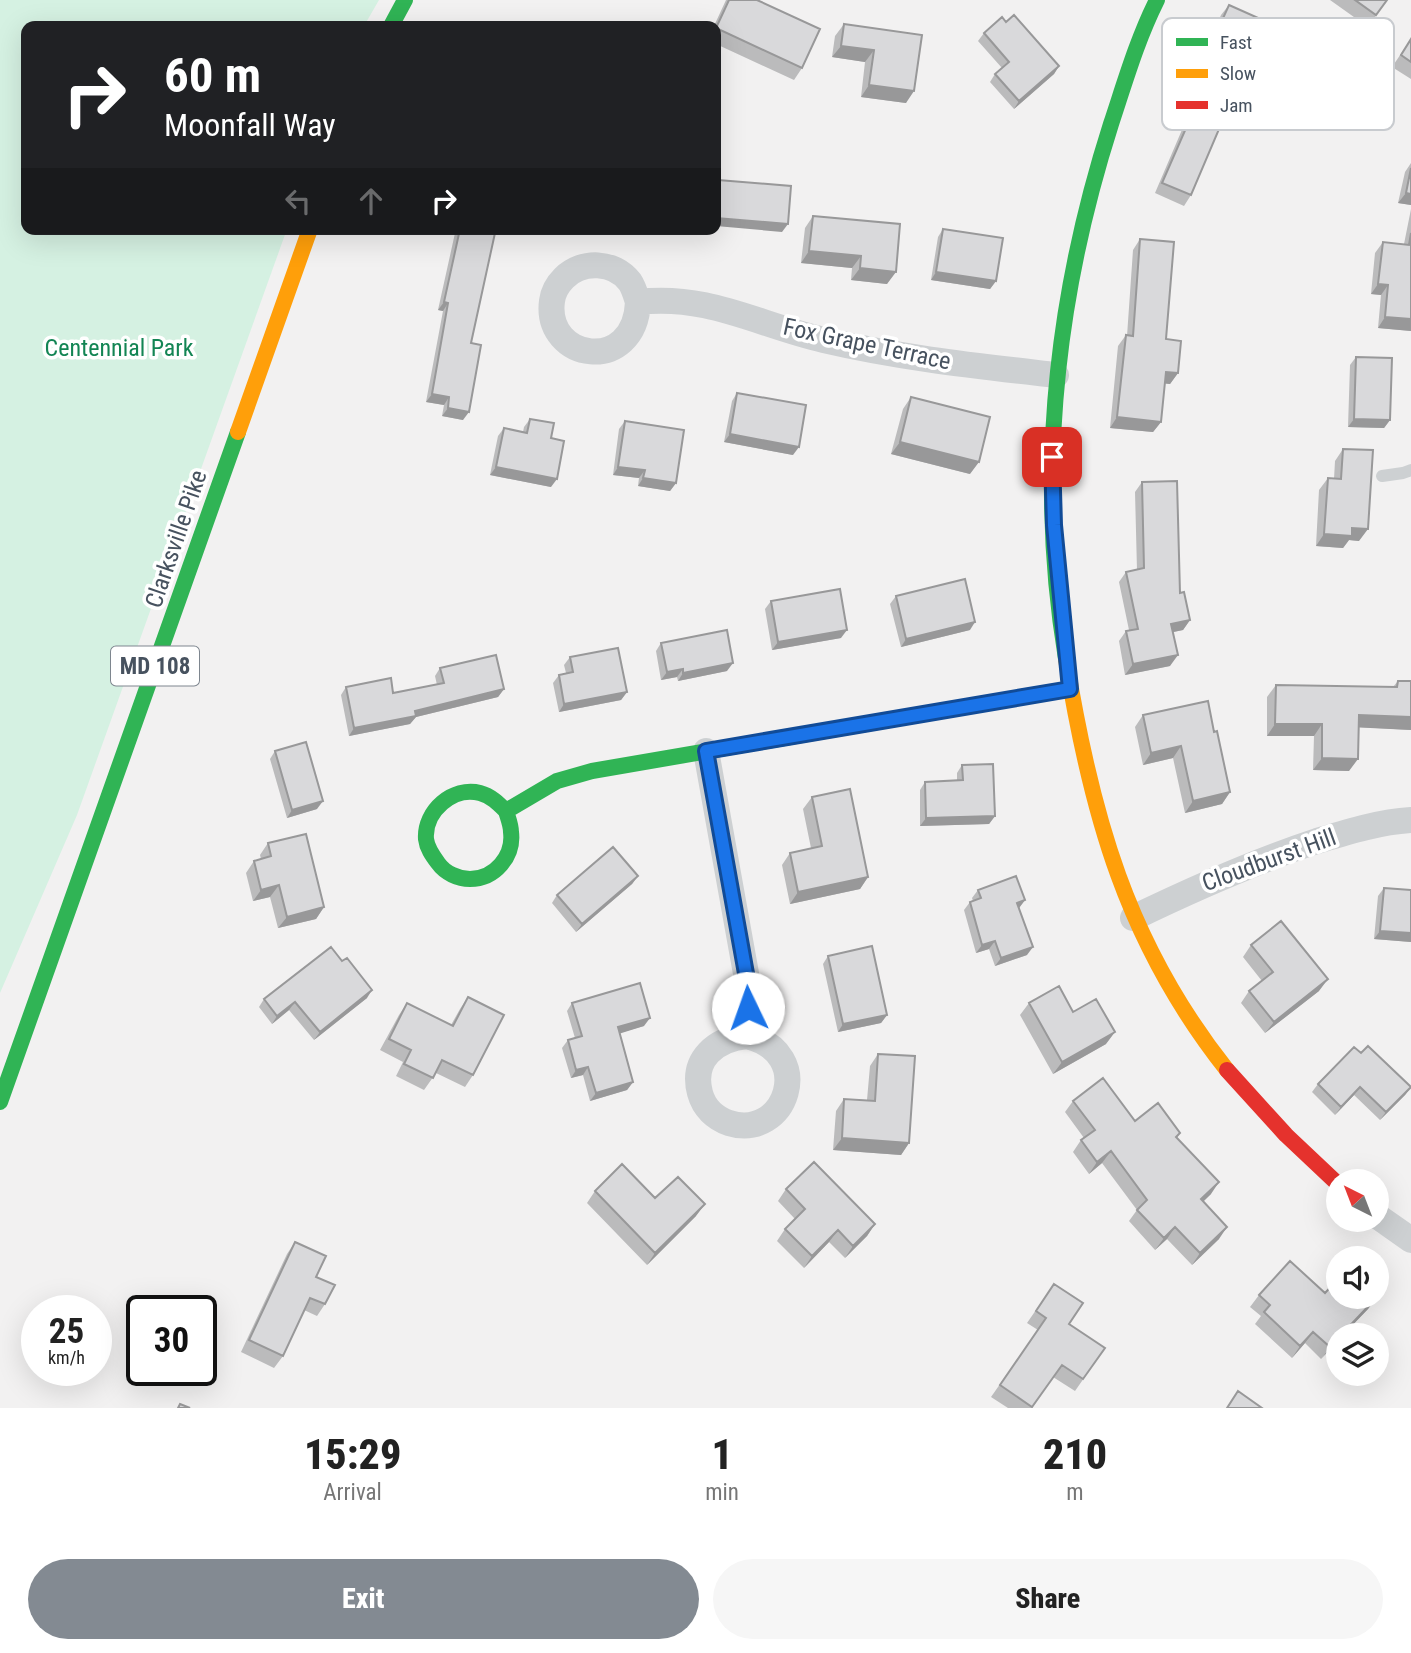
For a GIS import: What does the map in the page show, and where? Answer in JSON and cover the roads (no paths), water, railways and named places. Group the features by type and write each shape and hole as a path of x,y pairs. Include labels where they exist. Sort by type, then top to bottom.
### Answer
{"street":[{"path":"394,21 405,0"},
{"path":"1149,2 1098,163 1070,286 1056,375 1052,457 1054,525 1070,689 1088,774 1111,854 1133,918 1174,996 1206,1045 1254,1104 1296,1148 1326,1174"},
{"name":"Clarksville Pike","path":"0,1102 308,235"},
{"name":"Fox Grape Terrace","path":"638,302 666,299 702,303 821,340 899,356 1056,375"},
{"path":"506,811 556,781 592,771 1070,689"},
{"path":"706,751 747,979 747,1036"},
{"path":"474,792 490,797 506,811 512,825 511,848 501,866 488,875 472,879 446,872 434,861 426,844 426,828 433,811 442,801 456,794 474,792"},
{"name":"Cloudburst Hill","path":"1133,918 1206,882 1286,851 1350,831 1411,820"},
{"path":"1390,1225 1411,1240"}],"lane":[{"path":"1382,476 1411,470"}],"park label":[{"name":"Centennial Park","path":"119,348"}]}
